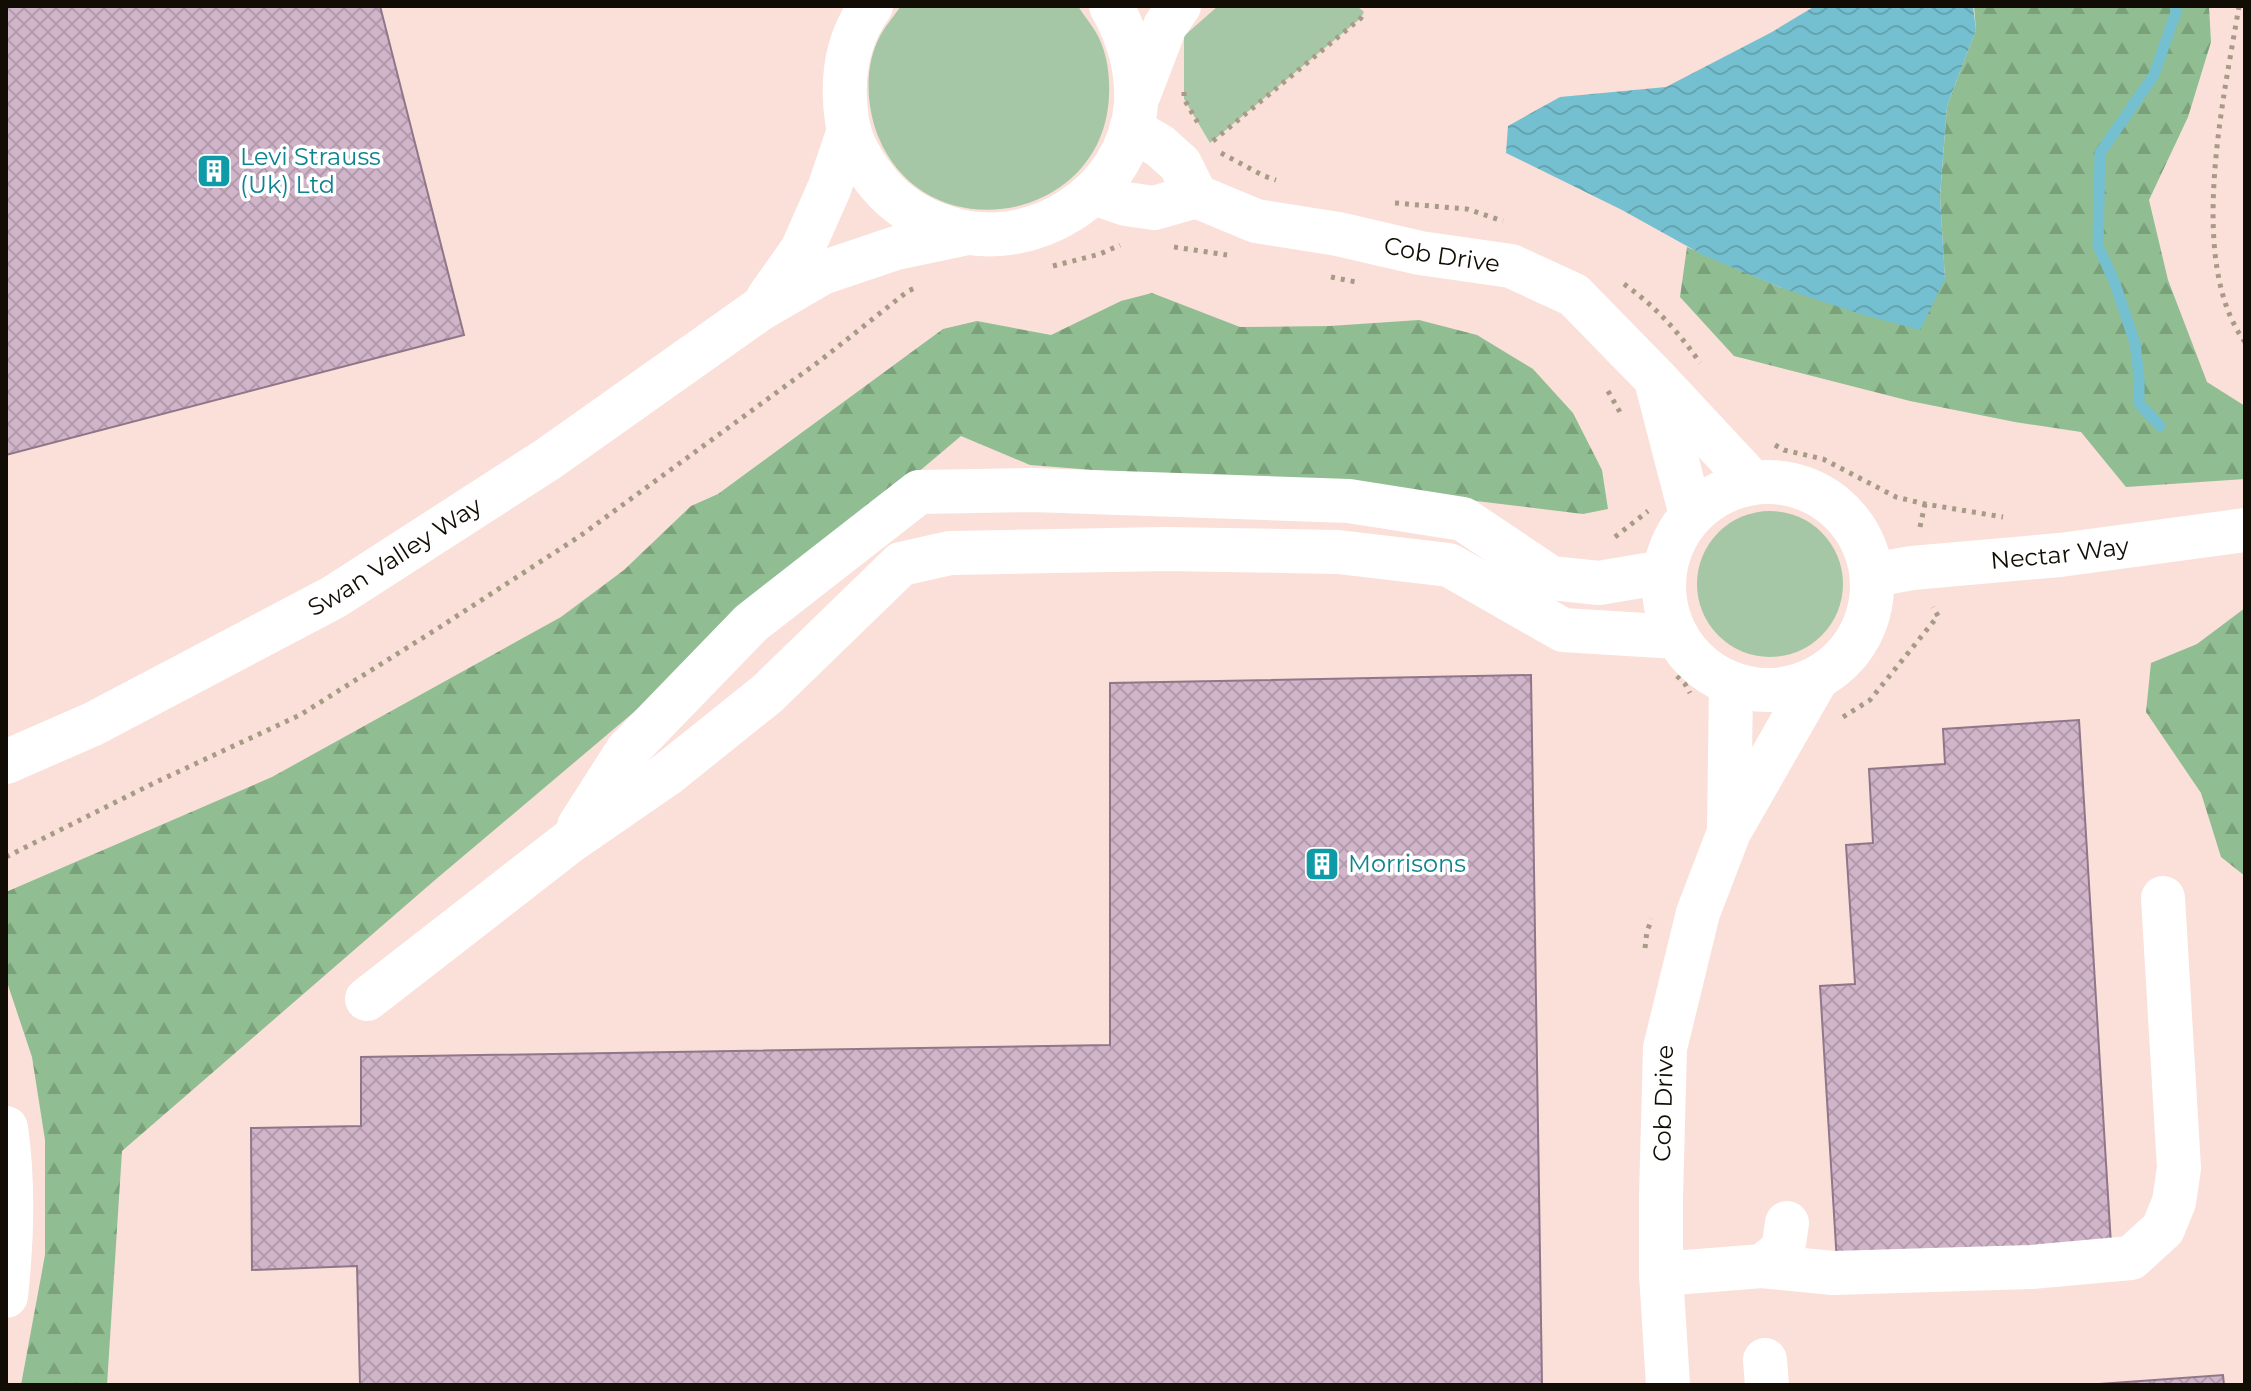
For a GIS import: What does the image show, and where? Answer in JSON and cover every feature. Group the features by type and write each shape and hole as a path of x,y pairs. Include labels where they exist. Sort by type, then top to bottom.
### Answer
{"street":[{"path":"844,6 847,59 843,94 849,130 865,167 891,198 925,221 963,234 1004,235 1037,228 1067,214 1094,193 1116,163 1165,26 1179,6"},
{"path":"847,59 862,19 871,6"},
{"path":"1094,193 1126,204 1154,208 1196,196 1180,164 1134,116 1132,53 1111,6"},
{"name":"Swan Valley Way","path":"760,309 802,250 829,189 849,130"},
{"name":"Cob Drive","path":"1196,196 1256,221 1338,234 1420,253 1511,266 1574,295 1752,482"},
{"name":"Swan Valley Way","path":"6,762 93,724 334,597 548,459 760,309 822,273 896,248 963,234"},
{"name":"Cob Drive","path":"1655,378 1691,515"},
{"path":"1752,482 1786,482 1818,493 1845,514 1864,542 1873,575 1872,607 1860,636 1842,662 1816,680 1788,689 1759,691 1731,685 1699,666 1677,637 1665,603 1664,572 1674,542 1691,515 1718,493 1752,482"},
{"path":"569,842 627,751 751,623 919,492 1033,490 1349,501 1463,519 1551,578 1599,583 1664,572"},
{"name":"Nectar Way","path":"1873,575 1912,568 2060,555 2244,530"},
{"path":"367,999 569,842 666,775 767,694 901,564 950,553 1164,549 1322,552 1449,565 1563,630 1677,637"},
{"name":"Cob Drive","path":"1668,1385 1661,1274 1665,1048 1698,913 1729,832 1816,680"},
{"name":"Cob Drive","path":"1729,832 1731,685"},
{"path":"1661,1274 1762,1266 1833,1273 2031,1267 2131,1258 2163,1229 2174,1202 2179,1168 2163,898"},
{"path":"6,1128 11,1248 6,1296"},
{"path":"1762,1266 1783,1250 1787,1223"}],"path":[{"path":"2239,6 2213,196 2216,271 2234,327 2245,342"},
{"path":"1210,143 1361,18 1364,12"},
{"path":"1184,83 1184,99 1210,143 1226,157 1264,176 1289,184"},
{"path":"1389,202 1467,209 1507,222"},
{"path":"1048,267 1063,265 1121,245 1134,245"},
{"path":"1172,246 1231,256"},
{"path":"1320,275 1351,283 1366,282"},
{"path":"1620,282 1645,299 1682,337 1708,375"},
{"path":"6,857 300,715 580,536 821,360 908,291 920,286"},
{"path":"1605,385 1625,422"},
{"path":"1771,443 1784,450 1823,459 1896,497 2009,518"},
{"path":"1615,537 1649,512 1647,500"}],"shaded area":[{"path":"6,6 2245,6 2245,1385 6,1385"}],"green space":[{"path":"901,6 1078,6 1101,43 1107,65 1109,95 1100,138 1078,172 1047,195 1010,208 971,209 934,198 902,174 878,136 868,86 875,48 882,32"},
{"path":"1218,6 1357,6 1364,12 1361,18 1210,143 1184,99 1184,36"},
{"path":"1974,6 2209,6 2211,42 2188,117 2149,200 2168,280 2207,382 2245,406 2245,479 2126,487 2081,432 1910,401 1734,356 1680,297 1687,247 1782,288 1945,279 1940,197 1947,106 1976,30"},
{"path":"1152,293 1240,327 1330,326 1419,320 1477,335 1533,369 1573,413 1602,470 1608,509 1583,514 1468,500 1030,465 961,436 435,880 122,1151 107,1385 21,1385 45,1255 45,1140 32,1057 6,979 6,892 272,777 561,617 624,570 691,506 718,494 943,329 977,321 1051,335 1121,301"},
{"path":"1770,511 1798,516 1822,532 1838,556 1843,584 1838,612 1822,636 1798,652 1770,657 1742,652 1718,636 1702,612 1697,584 1702,556 1718,532 1742,516"},
{"path":"2245,608 2245,876 2221,857 2201,793 2146,712 2151,663 2197,644"}],"water":[{"path":"1815,6 1973,6 1976,30 1947,106 1940,196 1945,279 1920,330 1782,288 1703,255 1622,210 1506,153 1508,126 1560,97 1666,87"}],"building":[{"name":"Levi Strauss (Uk) Ltd","path":"6,6 380,6 464,335 6,455"},
{"name":"Morrisons","path":"1531,675 1542,1385 360,1385 357,1266 252,1270 251,1128 361,1126 361,1057 1110,1045 1110,683"},
{"path":"2079,720 2111,1245 1837,1263 1820,986 1855,984 1846,845 1873,843 1869,769 1945,764 1943,729"},
{"path":"2223,1375 2224,1385 2085,1385"}],"waterway":[{"path":"2160,426 2139,403 2135,343 2114,281 2098,246 2100,153 2154,75 2176,12 2175,6"}],"place":[{"name":"Levi Strauss (Uk) Ltd","path":"214,171"},
{"name":"Morrisons","path":"1322,864"}]}
